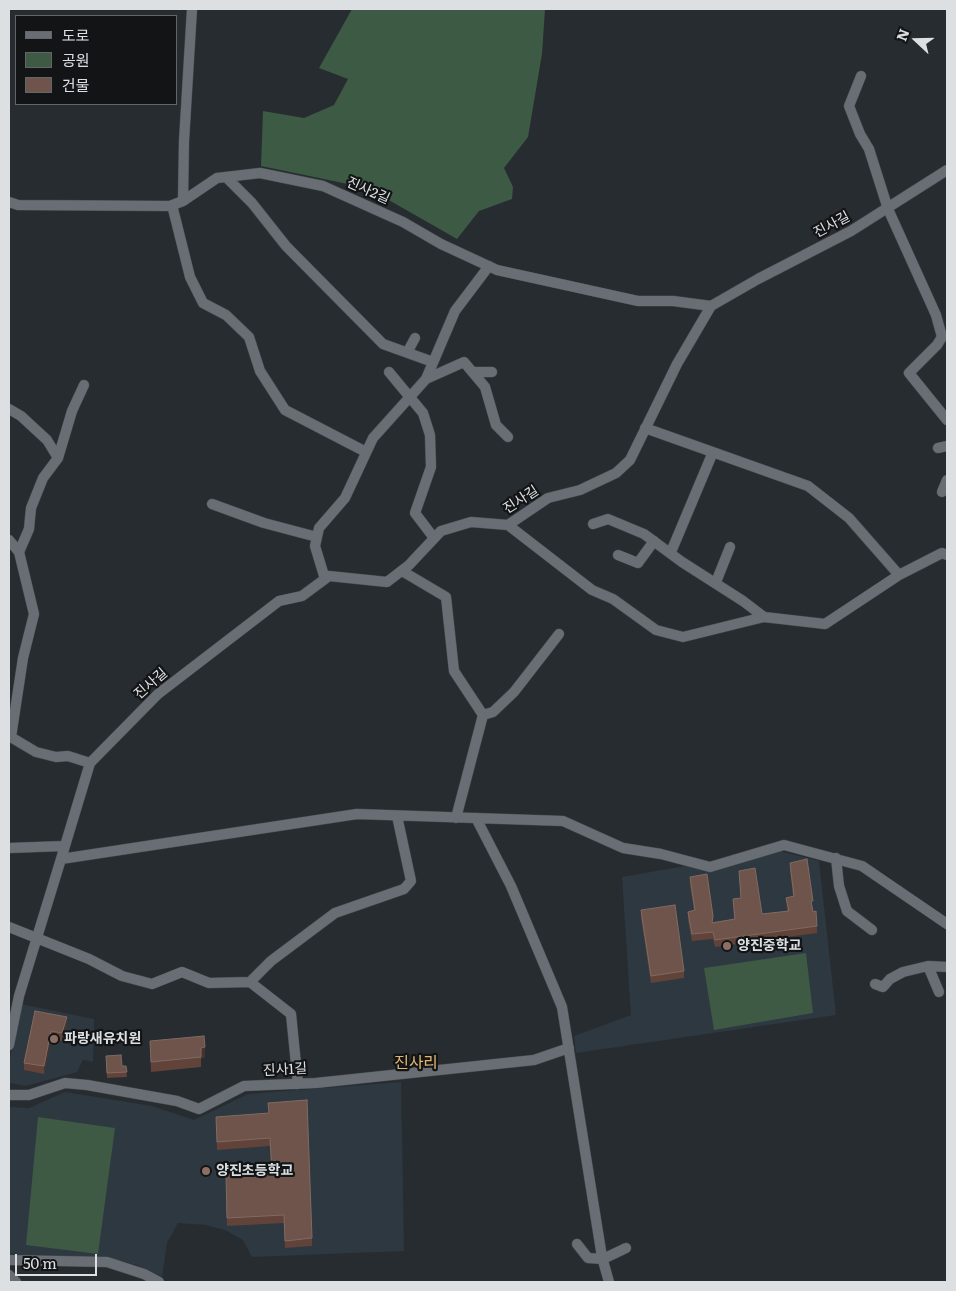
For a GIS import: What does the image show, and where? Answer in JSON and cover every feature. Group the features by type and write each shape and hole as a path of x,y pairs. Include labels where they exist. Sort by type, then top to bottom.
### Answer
{"street":[{"path":"183,201 184,140 192,9"},
{"path":"861,76 849,106 860,134 870,149 888,209 944,336 937,346 909,373 947,420"},
{"name":"진사길","path":"9,1045 19,996 90,763 158,694 279,601 302,596 329,576 387,582 402,571 441,530 471,522 508,526 548,498 580,490 616,473 630,460 677,364 711,306 888,209 947,170"},
{"name":"진사2길","path":"9,202 18,206 172,205 183,201 217,178 260,174 323,186 403,222 441,244 497,270 638,301 673,301 711,306"},
{"path":"226,177 252,203 286,246 383,344 408,351 433,362"},
{"path":"172,205 190,277 203,303 226,315 249,338 260,372 284,410 366,452"},
{"path":"426,379 455,311 489,266"},
{"path":"408,351 415,338"},
{"path":"325,579 315,546 319,528 345,498 373,438 426,379 464,362 475,372 485,387 496,425 508,437"},
{"path":"389,372 423,413 430,435 431,467 415,512 434,538"},
{"path":"475,372 492,372"},
{"path":"19,552 29,529 31,508 43,478 58,458 72,411 84,385"},
{"path":"9,409 21,416 47,440 58,458"},
{"path":"645,428 808,486 849,518 899,575"},
{"path":"671,552 713,452"},
{"path":"942,492 947,480"},
{"path":"212,504 264,523 317,538"},
{"path":"593,524 608,519 644,534 764,617"},
{"path":"508,526 592,590 613,599 657,631 682,637 764,617 826,624 899,575 942,553 947,555"},
{"path":"9,540 19,552 34,614 23,658 10,736 36,752 56,757 68,756 90,763"},
{"path":"618,555 638,563 654,541"},
{"path":"716,582 730,547"},
{"path":"402,571 446,597 454,671 483,715 456,818"},
{"path":"483,715 493,712 514,692 559,634"},
{"path":"61,859 357,814 563,822 623,848 661,854 710,867 784,845 836,858 862,866 947,924"},
{"path":"250,982 271,961 334,913 371,902 408,885 411,881 397,816"},
{"path":"476,818 511,886 562,1007 575,1094 608,1282"},
{"path":"9,848 64,846"},
{"path":"836,858 839,886 847,911 872,930"},
{"path":"9,927 89,959 122,976 152,984 182,972 209,983 250,982 291,1014 298,1084"},
{"path":"875,984 883,987 890,979 903,972 928,966 947,967"},
{"path":"928,966 939,992"},
{"path":"9,1001 19,996"},
{"name":"진사1길","path":"9,1095 29,1095 65,1083 87,1085 177,1101 199,1109 244,1086 298,1084 534,1060 569,1048"},
{"path":"578,1244 588,1258 603,1259 626,1248"},
{"path":"9,1260 108,1262 144,1274 159,1282"},
{"path":"9,1275 16,1282"}],"shaded area":[{"name":"양진중학교","path":"776,850 819,861 836,1015 576,1053 574,1036 631,1015 622,877"},
{"name":"파랑새유치원","path":"21,1004 94,1019 93,1062 83,1060 77,1072 26,1086 9,1083 9,1063"},
{"name":"양진초등학교","path":"401,1082 404,1251 252,1257 243,1240 225,1230 206,1225 178,1223 167,1243 162,1277 137,1265 108,1258 37,1257 9,1253 9,1107 29,1108 65,1092 152,1106 194,1120 248,1094"}],"green space":[{"path":"352,9 545,9 542,54 528,137 504,168 513,187 512,199 479,211 457,239 387,199 348,184 261,166 263,111 304,118 334,105 348,79 319,68"},
{"path":"806,953 813,1013 714,1030 704,968"},
{"path":"38,1117 115,1128 98,1254 26,1245"}],"building":[{"path":"807,859 813,901 811,901 813,912 816,911 817,926 715,940 713,932 692,934 688,912 695,910 690,877 707,874 713,916 712,923 735,919 733,899 741,898 739,871 755,868 762,914 789,911 786,898 794,896 790,863"},
{"path":"675,905 684,971 651,976 641,910"},
{"path":"35,1011 67,1017 62,1033 51,1031 44,1066 24,1063"},
{"path":"204,1036 205,1047 201,1048 201,1057 151,1062 150,1041"},
{"path":"121,1055 122,1066 126,1066 127,1072 107,1073 106,1056"},
{"path":"307,1100 312,1238 285,1241 284,1215 227,1218 226,1175 272,1172 270,1138 217,1142 216,1117 269,1113 268,1103"}],"place":[{"name":"양진중학교","path":"727,946"},
{"name":"파랑새유치원","path":"54,1039"},
{"name":"양진초등학교","path":"206,1171"}],"district":[{"name":"진사리","path":"416,1063"}]}
